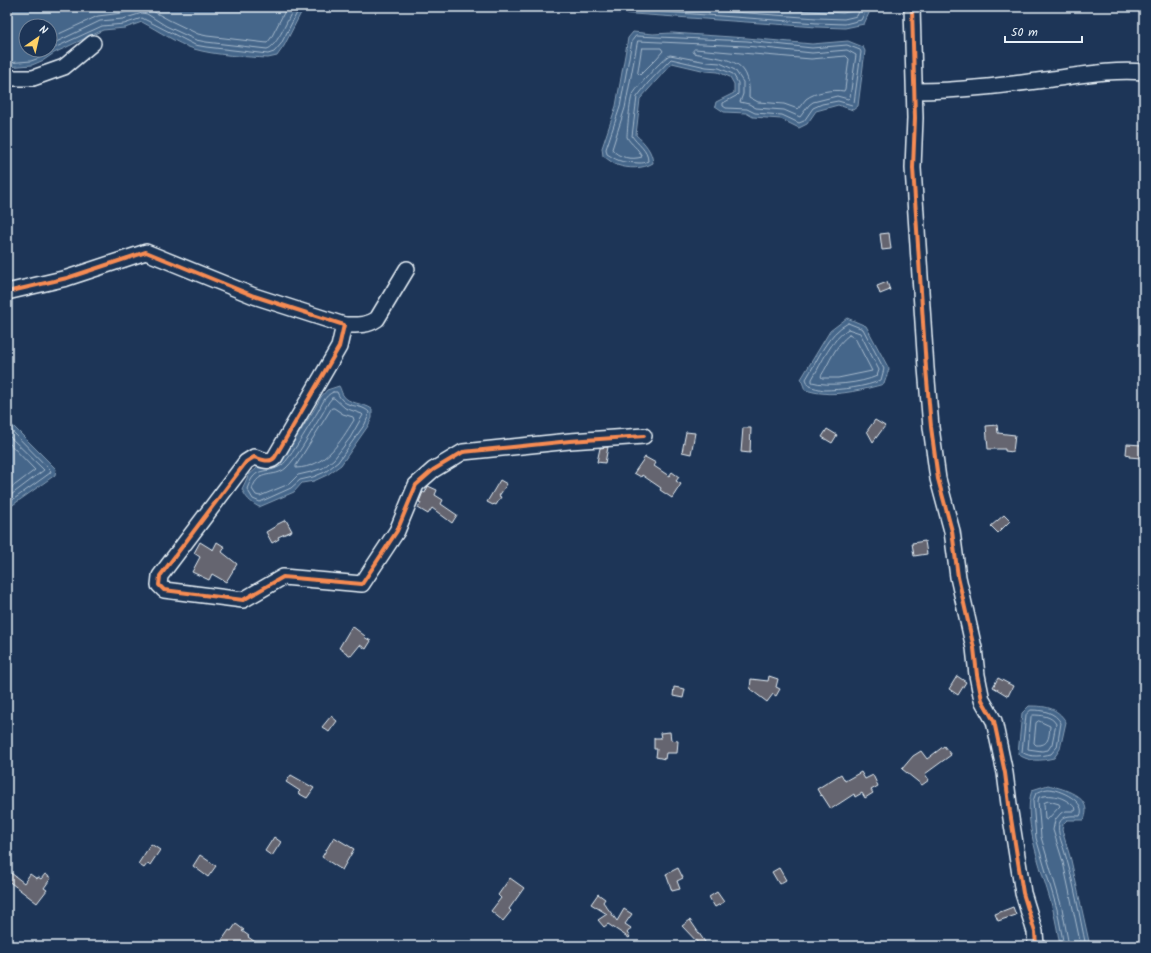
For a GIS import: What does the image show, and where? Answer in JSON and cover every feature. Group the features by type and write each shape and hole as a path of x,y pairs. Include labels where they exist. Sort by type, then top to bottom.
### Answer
{"street":[{"path":"912,7 915,91 913,168 931,426 938,479 952,531 958,577 974,648 982,700 994,721 996,728 1005,773 1023,893 1035,932 1036,946"},
{"path":"7,78 33,78 64,67 93,43"},
{"path":"915,91 950,91 1099,73 1144,72"},
{"path":"7,292 66,278 146,252 254,296 344,325 365,325 377,319 407,269"},
{"path":"344,325 339,347 275,458 272,461 254,458 246,462 160,576 159,585 164,590 243,600 283,577 362,584 397,531 416,485 433,470 462,452 570,440 644,436"}],"water":[{"path":"7,7 304,7 284,46 277,56 268,58 221,54 194,49 174,40 142,22 125,28 103,30 58,51 58,18 18,18 18,58 47,58 32,65 7,67"},
{"path":"358,7 870,7 870,11 864,24 845,28 591,11"},
{"path":"633,32 747,38 812,44 848,41 863,47 865,51 858,106 853,110 838,105 816,111 807,124 799,128 781,119 753,117 746,113 724,112 715,106 716,102 734,93 734,84 730,77 718,72 706,71 672,63 640,99 636,135 648,148 653,163 635,168 617,165 603,156 602,148 616,106 628,38"},
{"path":"847,318 866,326 889,369 884,384 836,394 805,390 801,379 830,331"},
{"path":"339,386 345,398 372,409 372,418 368,426 341,465 327,475 314,481 302,483 294,492 259,507 253,503 242,489 248,476 258,467 267,467 280,461 321,397 327,390"},
{"path":"7,425 13,426 56,469 55,475 7,509"},
{"path":"1029,706 1040,706 1055,710 1066,722 1060,749 1054,758 1030,760 1018,754 1022,713"},
{"path":"1048,785 1072,793 1082,800 1085,805 1086,812 1084,820 1067,820 1063,824 1062,830 1071,860 1090,946 1060,946 1053,910 1035,850 1030,818 1029,803 1032,790"}],"building":[{"path":"889,233 891,249 882,250 880,234"},
{"path":"887,282 890,290 880,294 877,286"},
{"path":"875,420 885,426 873,442 867,431"},
{"path":"997,425 998,433 1015,435 1013,452 1005,451 1005,449 988,449 986,426"},
{"path":"743,428 751,428 750,453 741,452"},
{"path":"827,429 837,435 832,443 822,437"},
{"path":"686,432 695,433 691,454 682,452"},
{"path":"1127,444 1142,445 1141,458 1129,457 1129,455 1126,454"},
{"path":"608,447 605,463 597,462 600,448"},
{"path":"645,457 656,463 654,466 669,476 672,472 679,477 676,481 681,484 672,498 660,490 661,488 642,475 641,477 634,473"},
{"path":"500,480 507,484 499,496 501,497 496,505 493,505 487,502"},
{"path":"428,486 437,490 435,495 443,500 441,504 457,515 452,523 432,508 428,514 418,508 421,503 419,502 423,492 425,493"},
{"path":"1004,515 1010,521 998,533 991,526"},
{"path":"286,520 292,531 278,537 279,539 272,543 266,532"},
{"path":"925,541 927,554 914,556 912,543"},
{"path":"200,542 213,550 217,542 225,547 222,552 237,564 226,582 212,574 209,580 192,572 200,557 194,553"},
{"path":"352,626 371,641 366,649 360,645 351,656 339,648"},
{"path":"769,676 778,679 776,687 780,689 776,696 773,694 767,702 750,689 751,679 768,681"},
{"path":"957,676 966,682 958,695 949,689"},
{"path":"998,678 1013,686 1008,696 993,687"},
{"path":"674,687 685,689 683,698 673,696"},
{"path":"331,716 337,721 329,732 322,727"},
{"path":"670,732 671,740 678,741 677,753 666,753 665,759 656,757 657,749 654,749 654,738 661,738 660,733"},
{"path":"944,746 951,755 925,774 929,780 922,785 902,769 913,756 921,751 927,759"},
{"path":"861,772 865,779 873,775 878,786 871,790 873,793 865,798 862,793 855,797 854,794 831,809 817,789 841,774 845,781"},
{"path":"291,775 314,788 307,798 298,793 300,791 286,782"},
{"path":"274,837 281,842 272,856 265,851"},
{"path":"334,837 354,849 342,870 322,857"},
{"path":"151,844 160,850 150,865 147,864 144,868 138,864"},
{"path":"200,855 216,866 208,877 193,866"},
{"path":"678,868 683,878 677,881 680,889 672,891 666,874"},
{"path":"779,868 786,880 779,884 772,872"},
{"path":"11,873 24,883 30,874 37,879 38,877 41,879 45,874 51,878 44,888 47,890 37,903 7,880"},
{"path":"510,878 524,888 509,909 511,911 503,921 491,911 501,898 498,895"},
{"path":"717,892 724,902 715,907 709,897"},
{"path":"598,894 605,899 603,902 617,921 624,909 632,914 625,924 631,928 627,933 630,937 629,938 608,924 604,927 598,920 607,914 591,904"},
{"path":"1013,907 1016,915 998,921 995,914"},
{"path":"690,920 707,945 706,946 701,946 682,926"},
{"path":"236,924 244,930 242,931 249,936 248,937 261,946 218,946 229,930 231,931"}],"cycle path":[{"path":"912,7 915,118 913,168 931,427 938,479 952,531 958,577 974,648 982,700 994,721 1005,773 1023,893 1035,932 1036,946"},
{"path":"7,292 67,278 146,252 254,296 344,325 339,347 275,457 268,461 254,457 246,462 160,576 159,585 164,590 243,600 283,577 362,584 397,531 416,485 433,470 463,452 570,441 644,436"}]}
